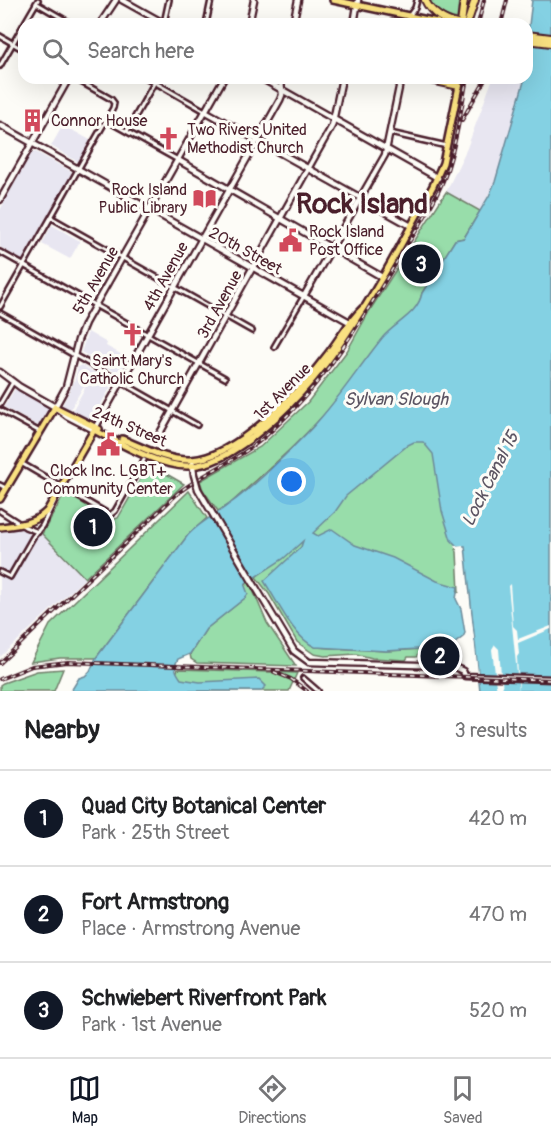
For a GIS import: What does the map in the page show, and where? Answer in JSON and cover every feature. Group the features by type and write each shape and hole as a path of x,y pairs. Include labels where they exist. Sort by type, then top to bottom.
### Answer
{"highway":[{"path":"425,0 436,18"},
{"path":"460,18 464,0"},
{"path":"469,18 474,0"},
{"path":"533,38 551,40"},
{"path":"449,84 459,86"}],"main road":[{"path":"333,0 358,3 419,18"},
{"name":"1st Avenue","path":"193,463 211,462 227,454 275,419 319,374 382,277 438,178 459,86"},
{"name":"24th Street","path":"55,407 164,462 193,463"},
{"name":"5th Avenue","path":"0,499 55,407"},
{"name":"4th Avenue","path":"62,486 94,428"},
{"path":"0,527 39,519 47,511 62,486"}],"street":[{"path":"104,18 116,0"},
{"path":"122,0 156,18"},
{"path":"166,18 170,0"},
{"path":"207,18 211,0"},
{"path":"250,18 254,0"},
{"path":"294,18 298,0"},
{"path":"409,16 417,0"},
{"path":"28,18 37,2 62,18"},
{"path":"355,18 358,3"},
{"path":"0,66 18,35"},
{"path":"0,36 18,47"},
{"path":"0,200 2,190 33,143 66,84"},
{"path":"0,307 113,108 113,102 84,84"},
{"path":"126,132 154,84"},
{"path":"157,84 411,226"},
{"name":"5th Avenue","path":"55,407 66,387 80,335 221,84"},
{"path":"272,84 438,178"},
{"name":"4th Avenue","path":"94,428 281,96 281,84"},
{"name":"3rd Avenue","path":"156,440 332,126 341,84"},
{"path":"274,347 385,155 400,84"},
{"path":"106,120 382,277"},
{"name":"20th Street","path":"0,125 353,324"},
{"path":"390,134 447,146"},
{"path":"51,218 252,331"},
{"path":"0,252 225,378"},
{"path":"0,313 197,425"},
{"name":"24th Street","path":"0,372 55,407"},
{"path":"0,404 13,382"},
{"path":"0,410 40,432"},
{"path":"21,463 110,515 115,511 144,460"},
{"path":"193,463 196,485 205,502 294,651 309,661 453,666 468,676 551,679"},
{"path":"0,484 6,488"},
{"path":"0,572 10,577 53,508 57,495"},
{"path":"0,511 38,532"},
{"path":"303,678 318,691"}],"shaded area":[{"path":"491,84 523,84 495,182 480,211 446,192 467,148"},
{"path":"63,125 90,140 78,162 51,146"},
{"path":"32,152 72,172 22,260 0,247 0,210"},
{"path":"52,225 80,241 70,259 42,244"},
{"path":"88,332 107,343 106,346 128,358 119,374 81,352"},
{"path":"81,365 113,383 91,422 72,411 85,388 83,387 70,410 62,406 74,382 78,367"},
{"path":"15,389 49,408 38,426 4,407"},
{"path":"18,527 31,537 9,574 0,569 0,530"},
{"path":"42,534 85,578 0,657 0,575 10,580 35,537"}],"green space":[{"path":"429,0 459,0 457,18 441,13"},
{"path":"446,192 480,211 464,238 455,240 422,293 416,307 384,337 341,395 310,430 229,505 218,511 203,490 200,481 260,447 308,402 347,351 370,310"},
{"path":"433,430 463,545 455,546 459,592 315,647 386,651 425,649 416,657 408,657 406,660 372,658 356,654 325,656 314,654 297,642 269,594 256,577 390,453"},
{"path":"149,464 184,484 85,578 42,534 65,493 112,520 118,518"},
{"path":"189,491 207,518 188,535 96,658 60,658 31,662 50,625"},
{"path":"249,581 267,623 296,666 197,663 191,659 190,654 206,629 245,598 245,586"},
{"path":"63,669 54,691 0,691 0,685 3,683 37,671"},
{"path":"178,669 297,673 289,691 167,691"}],"water":[{"path":"532,0 551,0 551,691 480,691 465,546 457,546 451,540 442,511 433,454 423,442 414,442 346,496 335,512 313,533 318,536 332,529 355,545 393,558 437,581 458,587 456,599 461,609 465,633 450,647 386,651 315,647 307,642 286,618 264,581 301,547 303,541 283,559 246,583 248,594 245,598 206,629 190,654 178,659 175,667 181,679 200,682 259,679 266,686 261,691 71,691 79,678 90,671 96,658 188,535 249,489 317,423 383,337 416,307 422,293 455,240 464,238 495,182 523,84 533,84 533,18 530,18"}],"pier":[{"path":"463,545 478,673 495,673 492,650 495,645 499,649 501,674 517,674 508,586 510,584 513,626 517,630 518,639 551,626 551,629 518,643 518,674 551,676 551,682 519,681 519,691 518,681 502,680 503,691 497,691 495,680 476,680 462,548 454,546"}],"railway":[{"path":"480,18 484,0"},
{"path":"502,18 507,0"},
{"path":"0,663 177,494 261,440 320,379 366,311 435,199 452,152 466,84"},
{"path":"462,120 483,84"},
{"path":"0,679 32,666 68,662 551,680"},
{"path":"274,672 291,679 307,691"}],"place":[{"name":"Connor House","path":"33,120"},
{"name":"Two Rivers United Methodist Church","path":"169,138"},
{"name":"Rock Island Public Library","path":"205,198"},
{"name":"Rock Island Post Office","path":"291,240"},
{"name":"Schwiebert Riverfront Park","path":"421,264"},
{"name":"Saint Mary's Catholic Church","path":"132,335"},
{"name":"Clock Inc. LGBT+ Community Center","path":"108,445"},
{"name":"Quad City Botanical Center","path":"93,527"},
{"name":"Fort Armstrong","path":"440,656"}],"district":[{"name":"Rock Island","path":"362,203"}],"water label":[{"name":"Sylvan Slough","path":"396,399"},
{"name":"Lock Canal 15","path":"490,479"}]}
